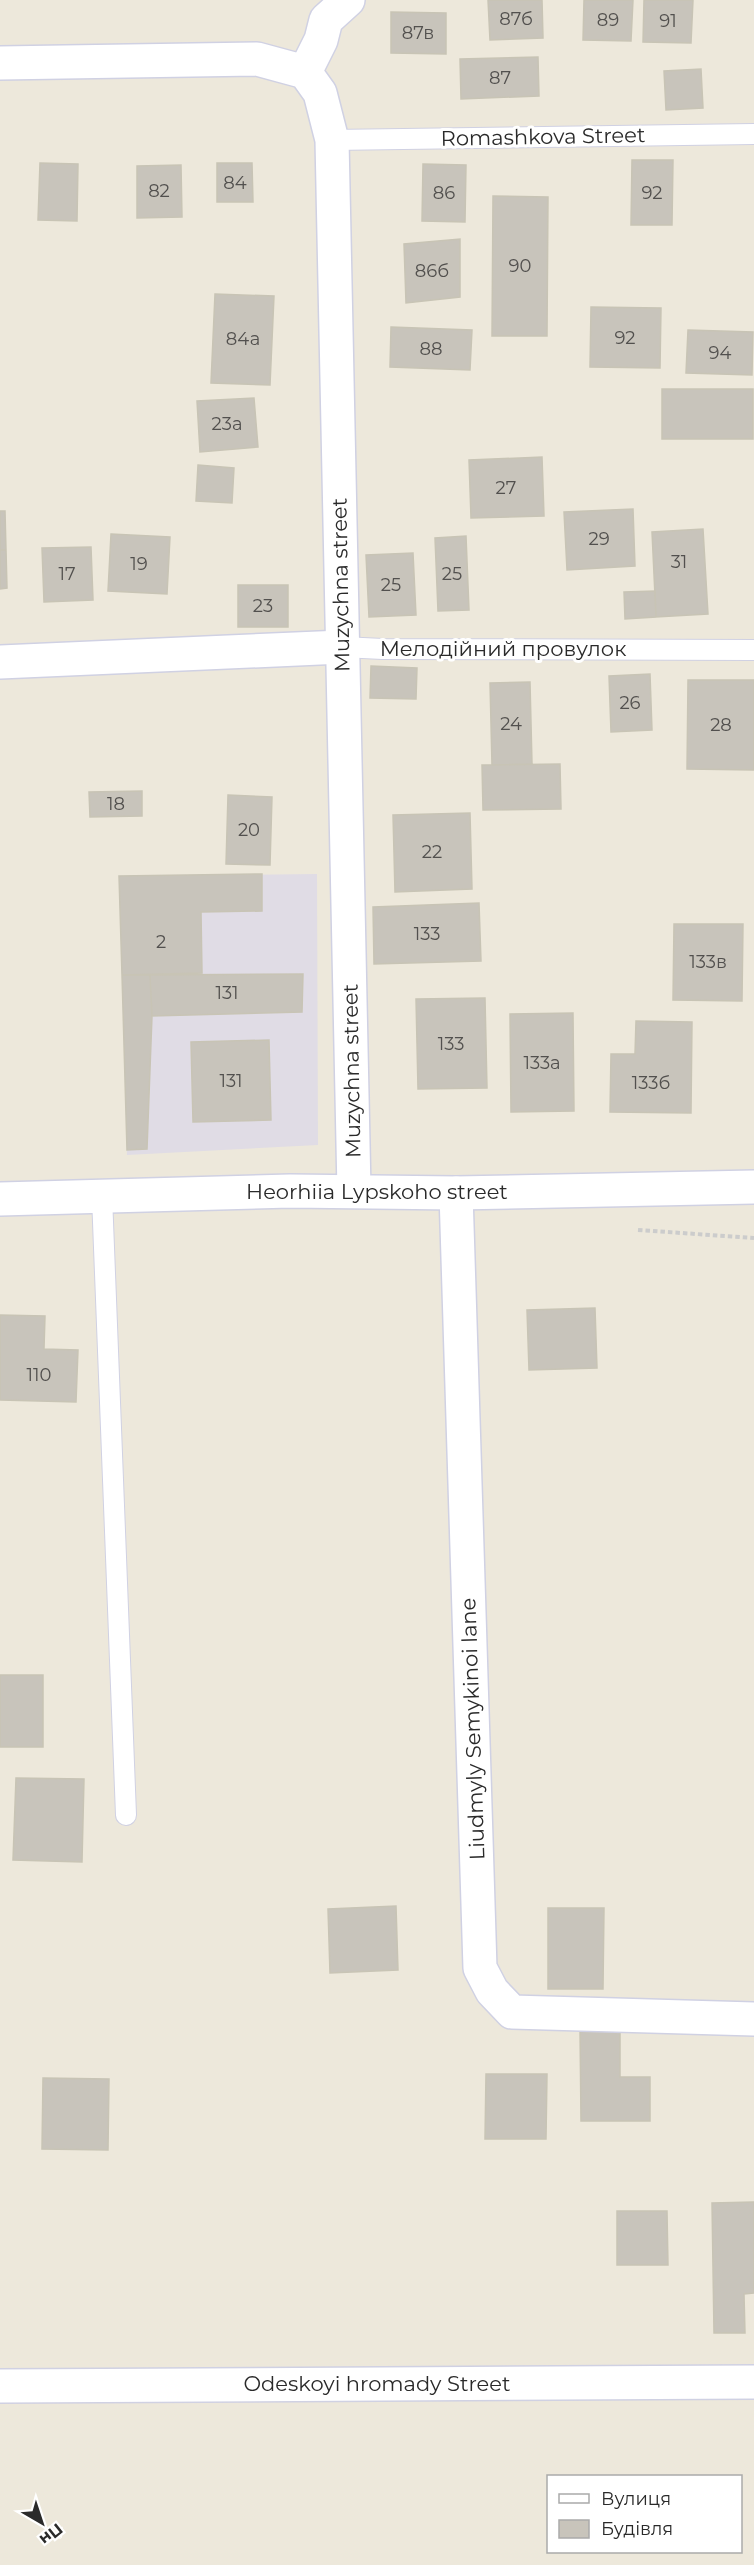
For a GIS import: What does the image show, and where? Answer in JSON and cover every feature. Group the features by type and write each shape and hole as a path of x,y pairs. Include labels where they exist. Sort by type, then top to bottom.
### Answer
{"street":[{"path":"0,63 257,59 305,72 321,40 326,20 348,0"},
{"name":"Muzychna street","path":"305,72 320,93 332,140 354,1191"},
{"name":"Мелодійний провулок","path":"0,662 342,647"},
{"name":"Heorhiia Lypskoho street","path":"0,1199 354,1191 456,1193 754,1187"},
{"name":"Liudmyly Semykinoi lane","path":"456,1193 480,1968 492,1991 512,2012 754,2019"},
{"name":"Odeskoyi hromady Street","path":"0,2386 754,2382"}],"lane":[{"name":"Romashkova Street","path":"332,140 754,134"},
{"name":"Мелодійний провулок","path":"342,647 754,650"},
{"path":"102,1196 126,1815"}],"shaded area":[{"path":"317,874 318,1145 127,1155 119,876"}],"building":[{"path":"488,0 542,0 543,38 490,40"},
{"path":"584,0 633,0 631,41 583,40"},
{"path":"644,0 693,0 691,43 643,42"},
{"path":"391,12 446,13 446,54 391,53"},
{"path":"538,57 539,96 461,99 460,59"},
{"path":"701,69 703,108 666,110 664,71"},
{"path":"632,160 673,160 672,225 631,225"},
{"path":"40,163 78,164 77,221 38,220"},
{"path":"217,163 252,163 253,202 217,202"},
{"path":"423,164 466,165 465,222 422,221"},
{"path":"181,165 182,217 137,218 137,166"},
{"path":"493,196 548,197 547,336 492,336"},
{"path":"460,239 460,297 406,303 404,244"},
{"path":"215,294 274,296 270,385 211,383"},
{"path":"591,307 661,308 660,368 590,367"},
{"path":"391,327 472,330 470,370 390,367"},
{"path":"688,330 753,332 752,375 686,373"},
{"path":"662,389 753,389 753,439 662,439"},
{"path":"254,398 258,447 200,452 197,401"},
{"path":"542,457 544,516 471,518 469,460"},
{"path":"198,465 234,468 232,503 196,501"},
{"path":"633,509 635,566 567,570 564,512"},
{"path":"0,511 5,511 6,550 0,550"},
{"path":"703,529 708,614 656,617 652,532"},
{"path":"111,534 170,537 167,594 108,591"},
{"path":"466,536 469,610 438,611 435,538"},
{"path":"91,547 93,600 44,602 42,548"},
{"path":"0,550 6,550 7,588 0,589"},
{"path":"413,553 416,615 369,617 366,555"},
{"path":"238,585 288,585 288,627 238,627"},
{"path":"655,591 656,617 625,619 624,592"},
{"path":"371,666 417,668 416,699 370,698"},
{"path":"650,674 652,730 611,732 609,676"},
{"path":"688,680 754,680 754,770 687,769"},
{"path":"530,682 532,764 492,765 490,683"},
{"path":"560,764 561,809 483,810 482,765"},
{"path":"142,791 142,816 90,817 89,792"},
{"path":"228,795 272,797 270,865 226,864"},
{"path":"470,813 472,889 395,892 393,815"},
{"path":"262,874 262,911 201,912 202,973 122,975 119,876"},
{"path":"479,903 481,961 374,964 373,907"},
{"path":"674,924 743,924 742,1001 673,1000"},
{"path":"303,974 302,1012 152,1016 150,975"},
{"path":"122,975 150,975 152,1016 147,1149 127,1150"},
{"path":"485,998 487,1088 418,1089 416,999"},
{"path":"573,1013 574,1111 511,1112 510,1014"},
{"path":"636,1021 692,1022 691,1113 610,1112 611,1054 635,1054"},
{"path":"269,1040 271,1120 193,1122 191,1042"},
{"path":"595,1308 597,1368 529,1370 527,1310"},
{"path":"0,1315 45,1316 44,1349 78,1350 76,1402 0,1400"},
{"path":"0,1675 43,1675 43,1747 0,1747"},
{"path":"16,1778 84,1779 82,1862 13,1860"},
{"path":"396,1906 398,1970 330,1973 328,1909"},
{"path":"548,1908 604,1908 603,1989 548,1989"},
{"path":"580,2029 620,2029 620,2077 650,2077 650,2121 581,2121"},
{"path":"486,2074 547,2074 546,2139 485,2139"},
{"path":"43,2078 109,2079 108,2150 42,2149"},
{"path":"754,2202 754,2293 744,2294 745,2333 714,2333 712,2203"},
{"path":"617,2211 667,2211 668,2265 617,2265"}]}
